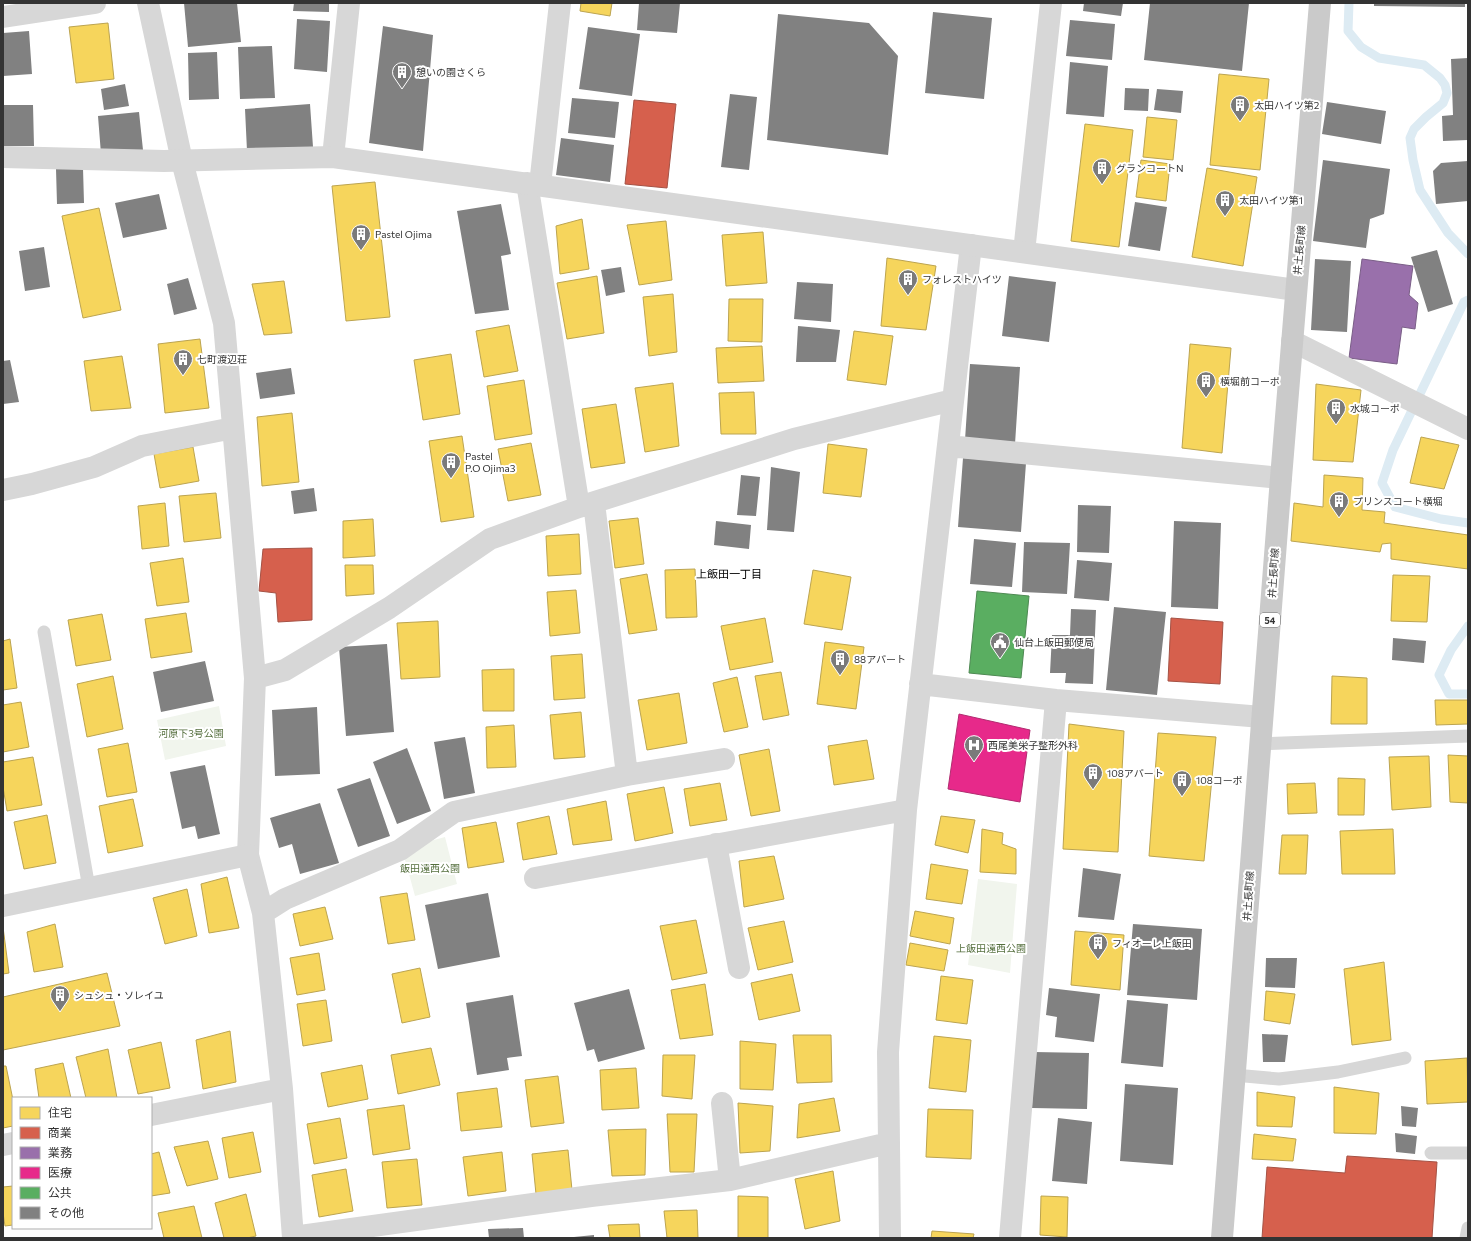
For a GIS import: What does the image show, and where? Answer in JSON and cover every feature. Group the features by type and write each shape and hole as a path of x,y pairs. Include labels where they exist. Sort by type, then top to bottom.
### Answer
{"main road":[{"name":"井土長町線","path":"1222,1238 1262,717 1320,3"}],"street":[{"path":"3,17 30,8 95,3"},
{"path":"148,3 182,160 224,323 254,678 248,855 263,913 282,1089 293,1238 584,1198 730,1180 889,1143"},
{"path":"333,157 349,3"},
{"path":"560,3 533,184 586,505 626,775"},
{"path":"1024,252 1052,3"},
{"path":"3,157 182,160 333,157 1296,290"},
{"path":"888,1238 888,1052 906,810 971,244"},
{"path":"1292,341 1468,429"},
{"path":"254,678 285,670 389,608 490,539 586,505 794,439 953,400"},
{"path":"3,490 32,484 94,466 142,446 233,428"},
{"path":"948,446 1281,478"},
{"path":"920,684 1056,700 1262,717"},
{"path":"1010,1238 1056,700"},
{"path":"263,913 285,899 400,850 454,812 626,775 724,759"},
{"path":"535,878 906,810"},
{"path":"716,844 739,968"},
{"path":"3,906 248,855"},
{"path":"152,1115 282,1089"},
{"path":"722,1103 730,1180"}],"lane":[{"path":"44,632 89,888"},
{"path":"1260,744 1468,736"},
{"path":"1234,1075 1279,1079 1338,1072 1405,1058"},
{"path":"1431,1153 1468,1154"},
{"path":"1466,1238 1468,1228"}],"green space":[{"name":"河原下3号公園","path":"219,706 226,746 165,760 157,720"},
{"name":"飯田遠西公園","path":"445,837 457,884 415,896 404,856 423,843"},
{"name":"上飯田遠西公園","path":"978,879 1017,884 1010,973 968,965"}],"building: 住宅":[{"path":"581,3 612,3 610,16 580,11"},
{"path":"108,23 114,79 76,83 69,27"},
{"name":"太田ハイツ第2","path":"1219,74 1269,79 1260,170 1210,165"},
{"path":"1147,117 1177,120 1173,160 1143,157"},
{"name":"グランコートN","path":"1085,124 1133,130 1119,247 1071,241"},
{"path":"1141,160 1170,164 1166,201 1136,197"},
{"name":"太田ハイツ第1","path":"1207,168 1257,177 1243,266 1192,257"},
{"name":"Pastel Ojima","path":"375,182 390,317 346,321 332,186"},
{"path":"99,208 121,310 83,318 62,216"},
{"path":"582,219 589,269 560,274 556,226"},
{"path":"666,221 672,280 639,285 627,225"},
{"path":"763,232 767,283 726,286 722,235"},
{"name":"フォレストハイツ","path":"887,258 936,266 926,330 881,326"},
{"path":"597,276 604,333 567,339 557,283"},
{"path":"284,281 292,333 264,335 252,284"},
{"path":"673,294 677,352 649,356 643,297"},
{"path":"729,299 763,299 762,342 728,341"},
{"path":"509,325 518,371 484,377 476,331"},
{"path":"854,331 893,336 886,385 847,380"},
{"name":"七町渡辺荘","path":"200,339 209,408 165,413 158,344"},
{"name":"横堀前コーポ","path":"1190,344 1231,348 1222,453 1182,448"},
{"path":"762,346 764,381 718,383 716,348"},
{"path":"451,354 460,414 423,420 414,360"},
{"path":"122,356 131,408 91,411 84,361"},
{"path":"524,380 532,434 495,440 487,386"},
{"path":"673,383 679,446 645,452 635,388"},
{"name":"水城コーポ","path":"1316,384 1361,390 1353,462 1313,460"},
{"path":"754,392 756,434 721,434 719,393"},
{"path":"616,404 625,463 591,468 582,409"},
{"path":"292,413 299,482 262,486 257,417"},
{"name":"Pastel P.O Ojima3","path":"462,436 474,517 441,522 429,441"},
{"path":"1421,437 1459,445 1444,489 1410,483"},
{"path":"531,443 541,495 508,501 498,449"},
{"path":"828,444 867,449 861,497 823,493"},
{"path":"193,447 199,481 160,488 154,454"},
{"name":"プリンスコート横堀","path":"1324,475 1363,478 1362,510 1385,512 1384,523 1468,535 1468,569 1391,559 1391,543 1382,544 1380,552 1291,541 1294,503 1323,507"},
{"path":"216,493 221,538 184,542 179,496"},
{"path":"165,503 169,546 142,549 138,506"},
{"path":"638,518 644,564 615,568 609,521"},
{"path":"373,519 375,556 343,558 343,521"},
{"path":"579,534 581,574 548,576 546,536"},
{"path":"183,558 189,602 157,606 150,563"},
{"path":"345,565 373,565 374,594 346,596"},
{"path":"695,569 697,617 666,618 665,570"},
{"path":"813,570 851,577 842,630 804,624"},
{"path":"647,574 657,630 629,634 620,579"},
{"path":"1393,575 1430,576 1427,622 1391,621"},
{"path":"576,590 580,633 550,636 547,592"},
{"path":"186,613 192,652 151,658 145,619"},
{"path":"102,614 111,660 76,666 68,620"},
{"path":"765,618 773,662 730,670 721,626"},
{"path":"438,621 440,677 401,679 397,623"},
{"path":"10,639 17,688 3,690 3,641"},
{"name":"88アパート","path":"825,642 864,647 856,709 817,704"},
{"path":"582,654 585,698 554,700 551,656"},
{"path":"514,669 514,711 483,711 482,670"},
{"path":"781,672 789,715 763,720 755,676"},
{"path":"113,676 123,729 87,737 77,684"},
{"path":"1332,676 1367,678 1367,724 1331,724"},
{"path":"737,677 748,727 724,732 713,683"},
{"path":"679,693 687,743 647,750 638,700"},
{"path":"1435,700 1468,700 1468,724 1436,725"},
{"path":"21,702 29,747 3,752 3,705"},
{"path":"581,712 585,757 554,759 550,715"},
{"name":"108アパート","path":"1069,724 1124,731 1118,852 1063,849"},
{"path":"514,725 516,767 487,768 486,727"},
{"name":"108コーポ","path":"1158,733 1216,737 1204,861 1149,856"},
{"path":"867,740 874,779 834,785 828,746"},
{"path":"128,743 137,792 107,797 98,749"},
{"path":"769,749 780,811 751,816 739,755"},
{"path":"1448,755 1468,756 1468,803 1450,802"},
{"path":"1429,756 1431,807 1392,810 1389,757"},
{"path":"33,757 42,805 7,811 3,787 3,762"},
{"path":"1338,778 1365,779 1364,815 1338,815"},
{"path":"720,783 727,820 690,826 684,789"},
{"path":"1315,783 1317,813 1288,814 1287,784"},
{"path":"664,787 673,833 635,841 627,794"},
{"path":"133,799 143,846 108,853 99,806"},
{"path":"606,801 612,840 573,845 567,809"},
{"path":"47,815 56,863 24,869 14,822"},
{"path":"549,816 557,854 523,860 517,823"},
{"path":"941,816 975,820 968,853 935,845"},
{"path":"496,822 504,862 468,868 462,828"},
{"path":"982,829 1003,833 1002,844 1016,849 1016,874 980,872"},
{"path":"1393,829 1395,874 1342,874 1340,831"},
{"path":"1282,835 1308,835 1306,874 1279,874"},
{"path":"774,856 784,899 744,907 739,861"},
{"path":"931,864 968,870 962,904 926,899"},
{"path":"227,877 239,928 209,933 201,884"},
{"path":"187,889 197,936 165,944 153,898"},
{"path":"407,893 415,940 388,944 380,897"},
{"path":"325,907 333,939 300,946 293,914"},
{"path":"915,911 954,918 950,944 910,936"},
{"path":"696,920 707,973 672,980 660,926"},
{"path":"784,921 793,962 758,970 748,928"},
{"path":"55,924 63,967 34,972 27,932"},
{"path":"3,927 9,973 3,974"},
{"name":"フィオーレ上飯田","path":"1075,931 1124,935 1120,990 1071,985"},
{"path":"910,943 948,950 944,971 906,965"},
{"path":"319,953 325,990 297,995 290,958"},
{"path":"1384,962 1391,1040 1352,1045 1344,969"},
{"path":"420,968 430,1017 402,1023 392,974"},
{"name":"シュシュ・ソレイユ","path":"107,973 120,1026 3,1050 3,997"},
{"path":"792,974 800,1011 759,1020 751,983"},
{"path":"941,976 973,980 967,1024 936,1020"},
{"path":"705,984 713,1035 680,1039 671,990"},
{"path":"1266,991 1295,994 1290,1024 1264,1020"},
{"path":"326,1000 332,1041 303,1046 297,1004"},
{"path":"230,1031 236,1082 203,1089 196,1040"},
{"path":"793,1035 831,1035 832,1082 797,1083"},
{"path":"934,1036 971,1040 966,1092 929,1088"},
{"path":"740,1041 776,1044 773,1090 740,1089"},
{"path":"161,1042 170,1088 138,1094 128,1050"},
{"path":"431,1048 440,1085 398,1094 391,1055"},
{"path":"108,1049 117,1097 86,1097 76,1057"},
{"path":"663,1055 695,1055 692,1099 662,1096"},
{"path":"1467,1058 1468,1102 1427,1104 1425,1061"},
{"path":"63,1063 71,1097 39,1097 35,1069"},
{"path":"362,1065 368,1099 328,1107 321,1073"},
{"path":"3,1066 6,1066 12,1097 12,1126 3,1128"},
{"path":"636,1068 639,1108 602,1110 600,1070"},
{"path":"558,1076 564,1123 531,1127 525,1080"},
{"path":"1334,1087 1379,1093 1376,1134 1334,1133"},
{"path":"497,1088 502,1127 461,1131 457,1093"},
{"path":"1257,1092 1295,1097 1292,1127 1257,1126"},
{"path":"834,1098 840,1131 797,1138 799,1104"},
{"path":"738,1103 773,1106 770,1151 740,1153"},
{"path":"404,1105 410,1149 373,1155 367,1110"},
{"path":"928,1109 973,1110 971,1159 926,1157"},
{"path":"667,1114 697,1114 694,1172 670,1172"},
{"path":"340,1118 347,1158 314,1164 307,1124"},
{"path":"646,1129 645,1175 612,1176 608,1130"},
{"path":"253,1132 261,1172 229,1178 222,1138"},
{"path":"1254,1134 1296,1139 1293,1161 1252,1159"},
{"path":"208,1141 218,1179 187,1186 174,1147"},
{"path":"568,1150 572,1190 536,1194 532,1154"},
{"path":"159,1152 170,1193 152,1196 152,1154"},
{"path":"502,1152 506,1191 468,1196 463,1157"},
{"path":"417,1159 422,1205 387,1208 382,1162"},
{"path":"346,1169 353,1211 319,1217 312,1175"},
{"path":"833,1171 840,1221 805,1229 795,1179"},
{"path":"12,1186 12,1225 5,1226 3,1213 3,1187"},
{"path":"246,1194 256,1236 247,1238 224,1238 215,1203"},
{"path":"738,1196 768,1197 768,1238 738,1238"},
{"path":"1041,1196 1068,1197 1067,1237 1040,1235"},
{"path":"194,1206 202,1238 164,1238 158,1213"},
{"path":"697,1210 698,1238 667,1238 664,1211"},
{"path":"639,1224 640,1238 610,1238 608,1225"},
{"path":"932,1231 974,1234 973,1238 931,1238"}],"building: 商業":[{"path":"634,100 676,104 667,188 625,184"},
{"path":"312,548 312,620 278,622 276,593 259,591 263,549"},
{"path":"1171,618 1223,622 1220,684 1168,681"},
{"path":"1347,1156 1437,1162 1432,1238 1262,1238 1267,1167 1345,1173"}],"building: 業務":[{"path":"1362,259 1413,266 1409,295 1418,303 1415,329 1402,327 1397,364 1349,358"}],"building: 医療":[{"path":"959,714 1030,730 1020,802 948,789"}],"building: 公共":[{"path":"977,591 1029,596 1021,678 969,673"}],"building: その他":[{"path":"184,3 237,3 241,42 188,47"},
{"path":"294,3 329,3 329,12 293,11"},
{"path":"639,3 680,3 677,33 637,30"},
{"path":"1084,3 1123,3 1121,16 1083,11"},
{"path":"1150,3 1249,3 1242,71 1144,60"},
{"path":"1374,3 1465,3 1465,7 1374,6"},
{"path":"933,12 992,18 984,99 925,93"},
{"path":"778,14 869,23 898,56 888,155 767,140"},
{"path":"297,19 330,21 327,72 294,69"},
{"path":"1070,20 1115,24 1112,60 1066,56"},
{"name":"憩いの園さくら","path":"383,26 433,35 423,151 369,143"},
{"path":"588,27 640,34 632,96 579,89"},
{"path":"29,31 32,74 3,76 3,33"},
{"path":"272,46 275,98 240,99 238,47"},
{"path":"217,52 219,99 189,100 188,53"},
{"path":"1468,58 1468,140 1443,141 1442,116 1453,115 1451,59"},
{"path":"1070,62 1108,66 1104,117 1066,114"},
{"path":"125,84 129,106 104,110 101,89"},
{"path":"1125,88 1149,89 1148,111 1124,110"},
{"path":"1157,89 1183,91 1181,113 1154,110"},
{"path":"730,94 757,97 749,170 721,167"},
{"path":"572,98 619,102 615,138 568,133"},
{"path":"1327,102 1386,111 1381,144 1322,134"},
{"path":"310,104 313,147 247,151 245,109"},
{"path":"3,105 33,105 34,146 3,146"},
{"path":"139,112 143,150 101,154 98,116"},
{"path":"561,138 614,145 610,182 556,175"},
{"path":"1323,160 1390,169 1384,214 1370,219 1366,248 1313,241"},
{"path":"1468,161 1468,201 1436,204 1433,171 1441,163"},
{"path":"83,168 84,203 57,204 56,169"},
{"path":"159,194 167,229 123,238 115,203"},
{"path":"1135,202 1167,207 1160,251 1128,246"},
{"path":"501,204 511,254 501,256 509,310 475,314 457,211"},
{"path":"44,247 50,287 25,291 19,251"},
{"path":"1437,250 1453,304 1428,312 1411,257"},
{"path":"1315,259 1351,261 1347,332 1311,330"},
{"path":"621,267 625,292 606,296 601,270"},
{"path":"1009,276 1056,282 1049,342 1002,336"},
{"path":"188,278 197,309 174,315 167,284"},
{"path":"797,282 833,284 831,322 794,319"},
{"path":"798,326 840,330 836,362 796,362"},
{"path":"10,360 19,402 3,404 3,361"},
{"path":"970,364 1020,367 1015,444 965,440"},
{"path":"291,368 295,394 260,399 256,373"},
{"path":"963,458 1026,463 1021,532 958,527"},
{"path":"771,467 800,472 794,532 767,530"},
{"path":"741,475 760,477 756,516 737,515"},
{"path":"314,488 317,511 294,514 291,491"},
{"path":"1078,505 1111,506 1109,553 1077,552"},
{"path":"716,521 751,525 749,549 714,545"},
{"path":"1174,521 1221,523 1218,609 1171,607"},
{"path":"974,539 1016,543 1012,587 970,584"},
{"path":"1024,542 1070,543 1067,594 1022,592"},
{"path":"1077,560 1112,563 1109,601 1074,598"},
{"path":"1114,607 1166,612 1157,695 1106,690"},
{"path":"1071,609 1096,610 1093,684 1065,683 1066,673 1050,673 1052,635 1070,635"},
{"path":"1393,638 1426,641 1424,663 1392,660"},
{"path":"387,644 394,732 346,736 339,647"},
{"path":"205,661 214,701 161,712 153,672"},
{"path":"317,707 320,774 275,776 272,710"},
{"path":"465,737 475,793 444,799 434,742"},
{"path":"407,748 431,811 397,824 373,762"},
{"path":"205,765 220,834 198,839 195,826 182,829 170,772"},
{"path":"370,778 390,836 358,847 337,789"},
{"path":"320,803 339,863 300,874 292,844 279,848 270,818"},
{"path":"1083,868 1121,874 1114,920 1078,917"},
{"path":"488,893 500,957 438,969 425,905"},
{"path":"1133,924 1202,929 1197,1000 1127,995"},
{"path":"1266,958 1297,958 1295,988 1265,987"},
{"path":"1049,988 1100,994 1094,1042 1055,1037 1057,1017 1046,1015"},
{"path":"629,989 645,1049 598,1062 594,1049 587,1051 574,1003"},
{"path":"513,995 522,1056 507,1058 509,1070 477,1075 466,1003"},
{"path":"1127,1000 1168,1004 1163,1067 1121,1063"},
{"path":"1262,1034 1288,1035 1285,1062 1263,1062"},
{"path":"1034,1052 1089,1053 1087,1109 1032,1108"},
{"path":"1125,1084 1178,1088 1173,1165 1120,1161"},
{"path":"1401,1106 1418,1108 1416,1127 1402,1126"},
{"path":"1058,1118 1092,1122 1087,1184 1052,1181"},
{"path":"1395,1133 1417,1136 1415,1154 1396,1152"},
{"path":"523,1228 524,1238 489,1238 488,1229"},
{"path":"594,1235 594,1238 574,1238 574,1237"}],"waterway":[{"path":"1349,3 1348,31 1361,47 1379,58 1424,65 1440,78 1445,85 1447,93 1443,103 1414,129 1410,138 1413,160 1420,190 1448,233 1468,254"},
{"path":"1468,300 1464,302 1393,450 1382,483 1395,507 1441,519 1468,523"},
{"path":"1468,626 1451,650 1439,675 1449,694 1468,694"}],"place":[{"name":"憩いの園さくら","path":"402,89"},
{"name":"太田ハイツ第2","path":"1240,122"},
{"name":"グランコートN","path":"1102,185"},
{"name":"太田ハイツ第1","path":"1225,217"},
{"name":"Pastel Ojima","path":"361,251"},
{"name":"フォレストハイツ","path":"908,296"},
{"name":"七町渡辺荘","path":"183,376"},
{"name":"横堀前コーポ","path":"1206,398"},
{"name":"水城コーポ","path":"1336,425"},
{"name":"Pastel P.O Ojima3","path":"451,479"},
{"name":"プリンスコート横堀","path":"1339,518"},
{"name":"仙台上飯田郵便局","path":"1000,659"},
{"name":"88アパート","path":"840,676"},
{"name":"西尾美栄子整形外科","path":"974,762"},
{"name":"108アパート","path":"1093,790"},
{"name":"108コーポ","path":"1182,797"},
{"name":"フィオーレ上飯田","path":"1098,960"},
{"name":"シュシュ・ソレイユ","path":"60,1012"}],"district":[{"name":"上飯田一丁目","path":"729,573"}]}
